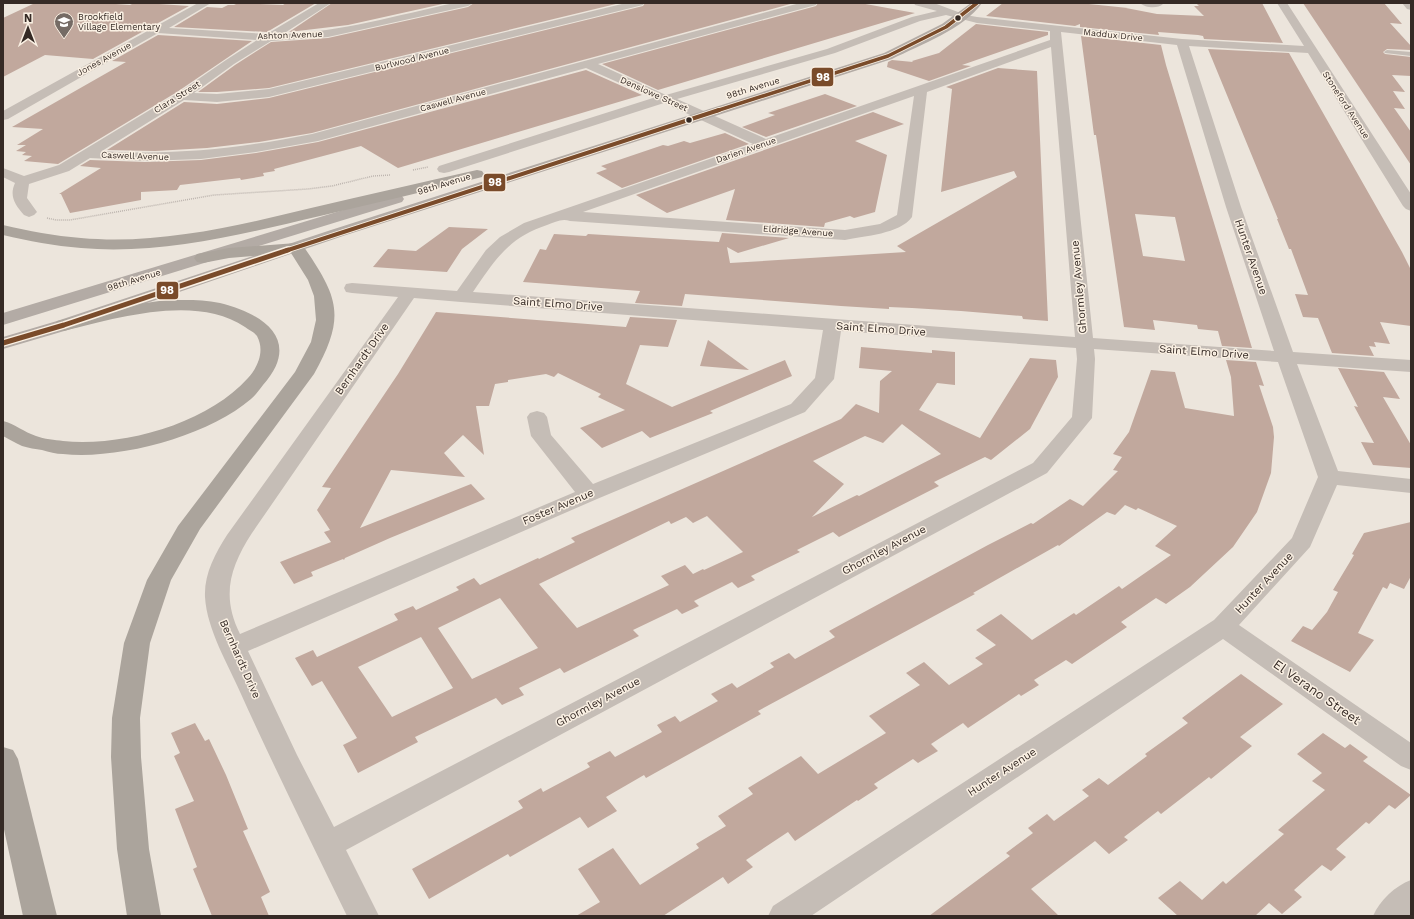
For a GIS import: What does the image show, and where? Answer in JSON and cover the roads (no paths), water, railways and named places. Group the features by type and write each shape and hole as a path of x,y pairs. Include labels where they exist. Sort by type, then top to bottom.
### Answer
{"highway":[{"path":"3,230 47,240 92,243 140,243 190,238 250,228 477,174"},
{"path":"144,916 133,849 126,757 126,718 137,643 159,580 190,526 304,374 314,357 324,333 325,310 319,284 296,248 242,251 203,258"},
{"path":"3,427 22,438 45,445 71,448 100,448 133,444 196,424 220,412 240,398 254,384 264,371 270,357 270,344 266,333 254,323 219,309 190,306 145,308 64,324"},
{"path":"3,759 40,916"}],"main road":[{"name":"98th Avenue","path":"3,319 477,174 870,49 948,11 959,3"},
{"name":"98th Avenue","path":"3,343 296,248 337,233 888,56 931,35 961,17 977,3"}],"street":[{"name":"Jones Avenue","path":"3,116 206,3"},
{"name":"Clara Street","path":"23,181 64,168 182,96 230,62 272,38 326,3"},
{"path":"424,13 438,3"},
{"name":"Ashton Avenue","path":"156,30 272,38 328,34 468,3"},
{"name":"Burlwood Avenue","path":"182,96 217,98 268,93 639,3"},
{"name":"Caswell Avenue","path":"87,154 142,157 212,155 264,148 313,138 812,3"},
{"name":"Maddux Drive","path":"919,3 931,4 961,17 1056,35 1311,50"},
{"path":"1145,3 1158,4"},
{"name":"Stoneford Avenue","path":"1282,3 1411,206"},
{"path":"1407,3 1411,7"},
{"name":"98th Avenue","path":"444,169 665,99 831,51 916,19 948,11"},
{"name":"Darien Avenue","path":"461,297 492,253 506,240 529,226 561,216 763,143 921,90 1056,35"},
{"name":"Ghormley Avenue","path":"327,845 1040,468 1082,418 1086,359 1056,35"},
{"name":"Hunter Avenue","path":"784,916 1223,626 1302,542 1329,477 1286,358 1194,88 1182,42"},
{"name":"Denslowe Street","path":"588,64 763,143"},
{"name":"Eldridge Avenue","path":"561,216 845,235 884,228 904,217 921,90"},
{"path":"3,172 23,181 18,191 21,202 29,212"},
{"name":"Saint Elmo Drive","path":"352,288 833,325 1411,366"},
{"name":"Bernhardt Drive","path":"363,916 327,845 223,626 217,602 217,590 220,571 229,550 409,293"},
{"name":"Foster Avenue","path":"234,647 589,494 798,408 824,379 833,325"},
{"path":"537,417 541,436 589,494"},
{"path":"1329,477 1411,486"},
{"name":"El Verano Street","path":"1223,626 1411,758"},
{"path":"1389,916 1411,894"}],"lane":[{"path":"1387,52 1411,54"}],"place":[{"name":"Brookfield Village Elementary","path":"64,39"}]}
